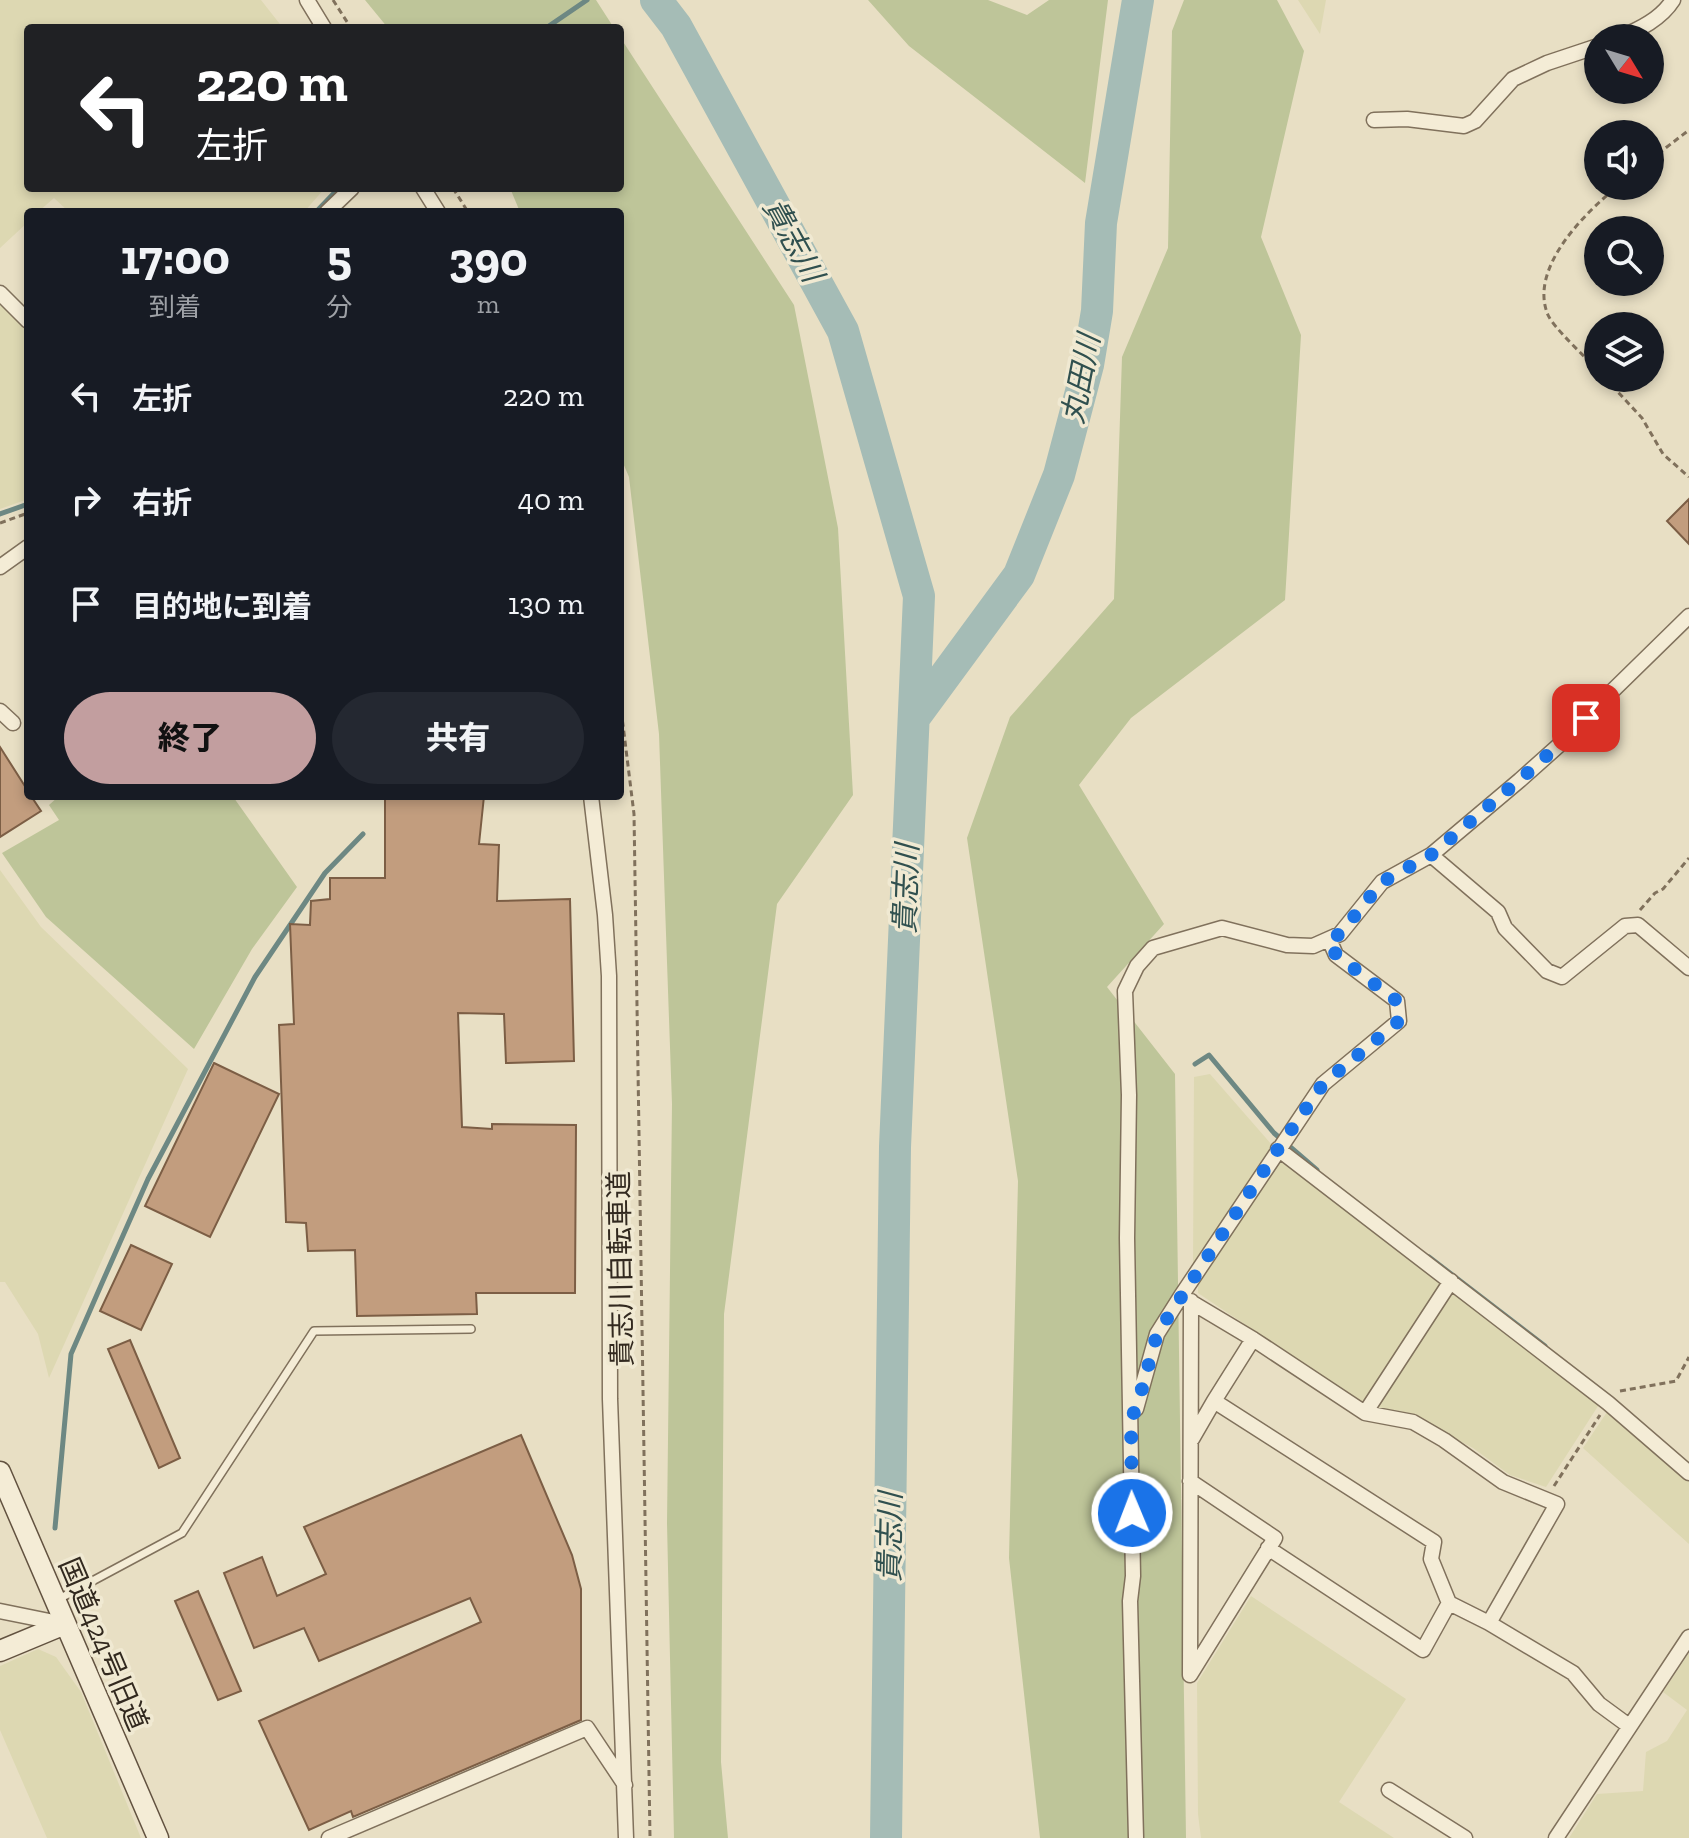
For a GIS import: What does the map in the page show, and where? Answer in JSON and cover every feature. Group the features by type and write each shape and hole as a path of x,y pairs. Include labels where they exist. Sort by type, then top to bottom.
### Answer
{"street":[{"path":"307,0 322,24"},
{"path":"1647,24 1668,8 1673,0"},
{"path":"1374,120 1407,119 1464,126 1475,121 1513,79 1584,51"},
{"path":"331,208 348,192"},
{"path":"0,293 24,317"},
{"path":"0,567 24,551"},
{"path":"1136,1838 1130,1601 1133,1576 1127,1238 1129,1095 1125,991 1137,966 1153,948 1222,928 1287,945 1313,946 1340,934 1382,882 1431,855 1576,730 1689,616"},
{"path":"0,711 13,723"},
{"path":"591,800 609,976 610,1399 626,1838"},
{"path":"1431,855 1498,912 1505,928 1547,971 1562,977 1625,926 1638,925 1689,968"},
{"path":"1131,1418 1137,1407 1157,1334 1186,1298 1278,1149 1323,1084 1399,1021 1397,1001 1336,955 1329,939"},
{"path":"1278,1149 1608,1403 1689,1473"},
{"path":"1365,1413 1451,1281"},
{"path":"1186,1298 1365,1413 1413,1422 1503,1482 1557,1504 1489,1623"},
{"path":"1186,1298 1190,1441 1190,1481 1190,1675 1275,1538 1190,1481"},
{"path":"1190,1441 1253,1339"},
{"path":"1214,1401 1434,1542 1431,1559 1449,1603 1573,1673 1599,1704 1629,1726"},
{"name":"国道424号旧道","path":"0,1472 158,1838"},
{"path":"1268,1548 1423,1650 1449,1603"},
{"path":"0,1611 65,1624"},
{"path":"0,1651 65,1624"},
{"path":"1556,1838 1689,1637"},
{"path":"329,1838 587,1728 625,1786"},
{"path":"1389,1790 1465,1838"}],"lane":[{"path":"55,1601 182,1533 314,1331 471,1329"}],"path":[{"path":"333,0 348,24"},
{"path":"1664,149 1689,130"},
{"path":"1584,355 1548,316 1544,286 1551,264 1565,240 1601,200"},
{"path":"1618,392 1642,418 1663,454 1689,477"},
{"path":"0,523 24,514"},
{"name":"貴志川自転車道","path":"624,733 634,814 650,1838"},
{"path":"1625,926 1689,858"}],"shaded area":[{"path":"0,0 261,0 280,24 24,24 24,192 322,192 308,208 65,208 54,198 43,208 24,208 24,226 0,248"},
{"path":"1298,0 1326,0 1320,34"},
{"path":"0,303 24,327 24,500 0,509"},
{"path":"0,870 41,927 188,1069 49,1378 38,1334 5,1282 0,1282"},
{"path":"1210,1074 1272,1145 1193,1266 1194,1077"},
{"path":"1279,1157 1444,1281 1364,1404 1198,1293 1198,1280"},
{"path":"1452,1290 1600,1403 1546,1487 1510,1475 1473,1448 1404,1412 1375,1407"},
{"path":"1609,1409 1689,1478 1689,1544 1583,1448"},
{"path":"1251,1596 1406,1699 1339,1802 1394,1838 1201,1838 1197,1683"},
{"path":"38,1649 56,1657 81,1692 141,1838 47,1838 0,1730 0,1666"},
{"path":"1689,1653 1689,1838 1569,1838 1597,1794 1643,1791 1646,1752 1667,1741 1687,1710 1663,1692"}],"green space":[{"path":"365,0 596,0 611,24 385,24"},
{"path":"868,0 988,0 1027,15 1049,0 1108,0 1085,183 909,46"},
{"path":"1184,0 1277,0 1304,51 1261,237 1301,335 1285,600 1131,718 1079,785 1164,924 1107,987 1175,1074 1186,1838 1040,1838 1009,1558 1018,1181 967,838 1010,717 1114,599 1122,357 1168,248 1172,31"},
{"path":"624,43 794,305 838,528 853,795 777,904 724,1314 721,1762 728,1838 674,1838 667,1523 672,1104 659,734 629,477 624,465 624,208 518,208 512,192 624,192"},
{"path":"55,800 235,800 297,887 252,949 194,1049 46,917 2,853 59,820 49,805"}],"building":[{"path":"1689,499 1689,544 1667,521"},
{"path":"0,747 24,785 24,800 34,800 41,811 0,837"},
{"path":"385,800 484,800 479,844 499,845 497,901 570,899 574,1061 506,1063 504,1014 458,1013 462,1127 492,1129 492,1124 576,1125 575,1293 476,1293 477,1314 357,1316 355,1250 308,1251 306,1223 286,1222 279,1025 294,1024 290,924 310,925 311,901 330,899 330,878 385,878"},
{"path":"214,1063 279,1094 210,1237 145,1206"},
{"path":"131,1245 172,1264 141,1330 100,1311"},
{"path":"130,1340 180,1458 159,1468 108,1349"},
{"path":"521,1435 572,1555 581,1589 581,1720 353,1817 351,1811 309,1830 259,1721 481,1622 470,1598 319,1661 304,1628 254,1648 224,1573 262,1557 277,1596 326,1574 304,1527"},
{"path":"198,1591 241,1691 218,1700 175,1601"}],"waterway":[{"path":"552,24 587,0"},
{"name":"貴志川","path":"656,0 676,26 843,331 919,596 895,1147 886,1838"},
{"name":"丸田川","path":"914,718 1019,575 1059,475 1088,365 1097,311 1101,223 1138,0"},
{"path":"320,208 335,192"},
{"path":"0,514 24,505"},
{"path":"55,1528 71,1354 148,1179 255,977 325,873 363,834"},
{"path":"1195,1064 1209,1055 1274,1133 1317,1170"},
{"path":"1429,1257 1545,1346"}],"route":[{"path":"1132,1513 1131,1418 1137,1407 1157,1334 1323,1084 1399,1021 1397,1001 1336,955 1329,939 1340,934 1382,882 1431,855 1538,764 1586,718"}]}
